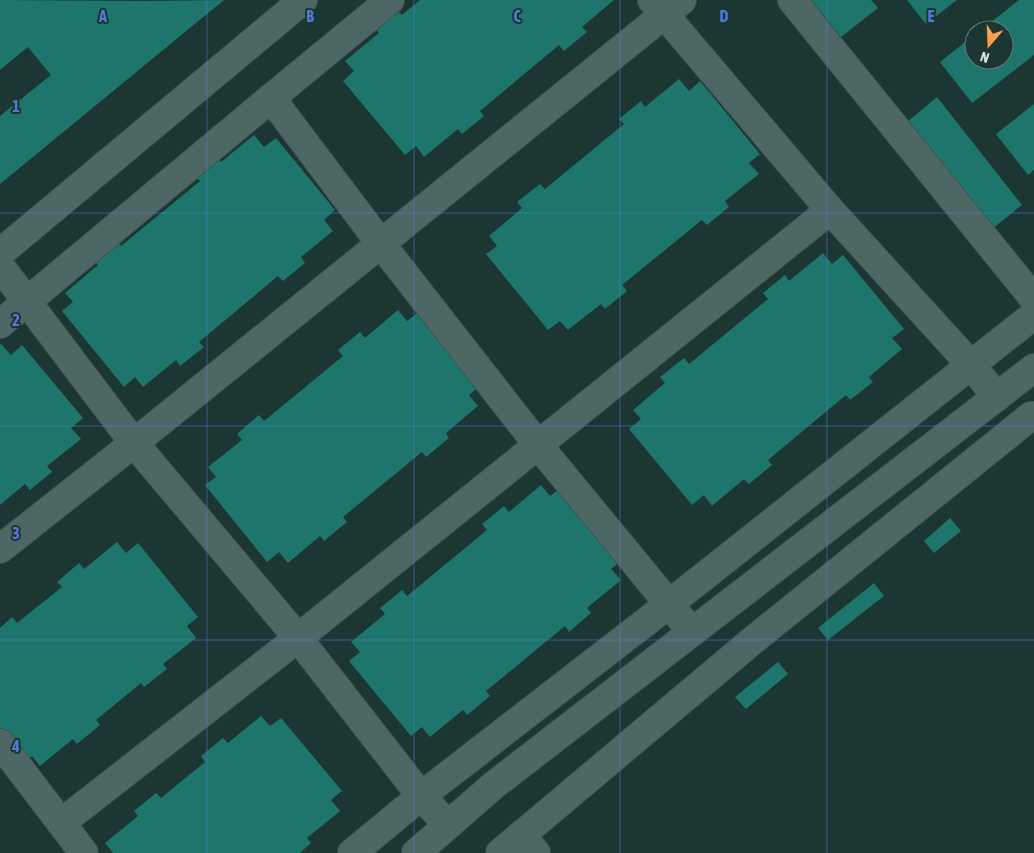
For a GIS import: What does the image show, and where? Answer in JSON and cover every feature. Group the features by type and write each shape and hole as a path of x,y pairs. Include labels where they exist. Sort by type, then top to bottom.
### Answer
{"lane":[{"path":"0,253 303,0"},
{"path":"0,324 390,0"},
{"path":"792,0 1034,299"},
{"path":"0,549 381,244 666,5 830,210 971,365 997,397"},
{"path":"271,98 381,244 538,445 692,632"},
{"path":"61,823 298,638 830,210"},
{"path":"0,266 134,443 298,638 421,796 448,825"},
{"path":"352,853 421,796 669,604 1034,315"},
{"path":"416,853 494,785 1034,368"},
{"path":"500,853 528,844 752,641 1031,416 1034,416"},
{"path":"0,743 84,853"}],"building":[{"path":"0,0 224,0 0,184 0,116 51,75 28,47 0,70"},
{"path":"420,0 614,0 582,27 587,32 564,51 559,45 480,111 484,116 462,134 458,129 424,157 416,146 405,155 343,81 354,71 345,61 379,33 374,27 396,9 402,15"},
{"path":"811,0 871,0 878,8 841,37"},
{"path":"907,0 957,0 926,24"},
{"path":"1019,0 1034,0 1034,55 972,103 940,62 964,43 964,70 1014,70 1014,20 994,20"},
{"path":"679,79 689,91 700,81 760,154 749,163 759,174 725,201 729,207 707,225 702,220 622,285 627,291 605,309 601,304 568,330 560,321 548,330 486,254 497,246 489,236 522,208 517,202 540,184 545,189 624,124 619,119 641,101 645,107"},
{"path":"937,97 1022,205 992,229 907,122"},
{"path":"1034,104 1034,170 1028,175 996,134"},
{"path":"254,135 264,147 276,138 335,210 324,220 333,231 301,257 305,263 283,281 278,276 199,342 204,347 180,366 176,360 143,387 135,377 124,387 62,311 73,302 65,293 98,265 93,259 116,240 121,246 200,181 195,176 218,157 221,162"},
{"path":"823,253 832,264 843,255 904,329 892,338 902,349 869,377 873,382 850,400 846,395 768,460 772,465 749,484 744,479 712,506 704,495 692,505 629,429 641,419 633,410 665,383 660,377 684,358 689,364 768,299 763,293 785,275 789,281"},
{"path":"398,310 407,321 419,312 480,386 469,395 478,406 446,433 449,438 426,457 422,452 343,517 347,522 324,541 320,536 288,563 279,552 267,562 205,485 216,477 208,467 242,440 237,434 259,415 264,421 343,356 338,350 360,332 365,338"},
{"path":"0,345 11,355 22,345 83,418 71,428 81,439 47,466 52,472 30,490 25,484 0,505"},
{"path":"541,485 550,496 563,486 623,559 611,569 621,580 587,608 591,613 569,632 565,626 486,691 490,696 467,715 463,710 430,737 422,727 411,736 349,661 360,652 351,642 385,614 380,608 402,590 407,596 487,530 482,524 504,506 509,512"},
{"path":"950,518 961,531 934,553 924,541"},
{"path":"117,542 126,553 138,543 198,617 187,626 196,638 163,664 167,669 144,687 141,683 96,720 100,725 77,744 73,739 40,766 32,756 21,765 0,738 0,628 12,617 17,623 62,587 57,582 79,563 84,569"},
{"path":"874,583 884,596 828,640 818,628"},
{"path":"778,662 788,674 746,709 735,697"},
{"path":"261,716 270,726 281,718 342,791 331,800 340,811 307,838 311,843 300,853 113,853 105,843 138,816 134,811 156,793 161,798 205,762 201,756 223,738 228,743"}]}
